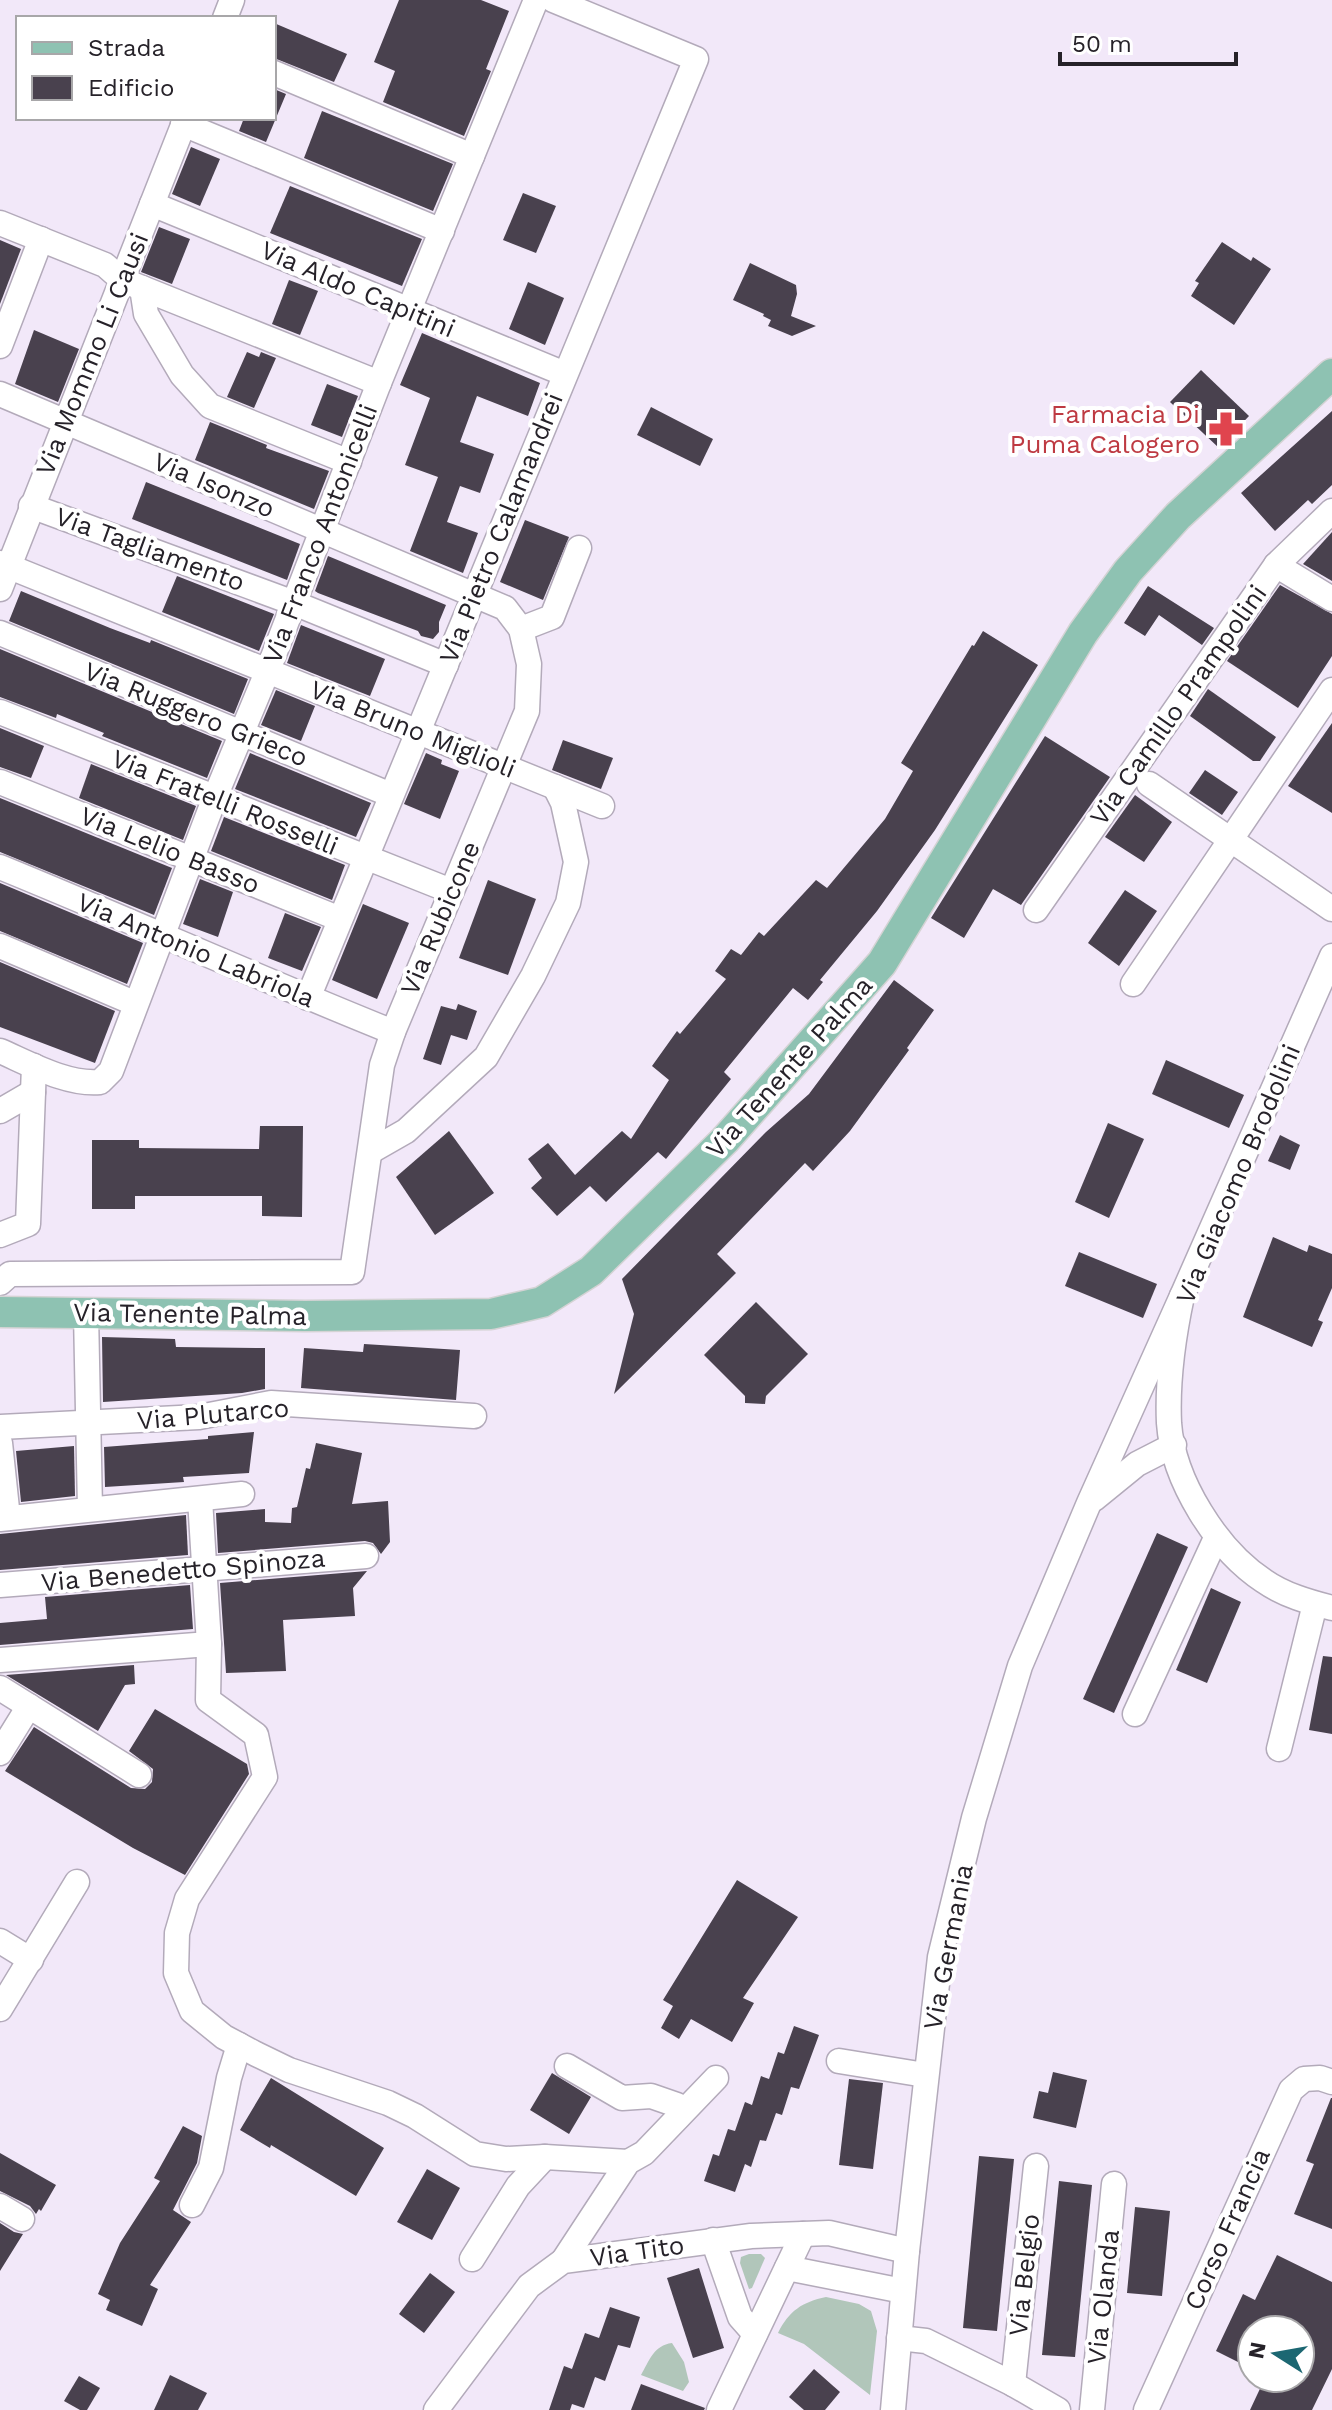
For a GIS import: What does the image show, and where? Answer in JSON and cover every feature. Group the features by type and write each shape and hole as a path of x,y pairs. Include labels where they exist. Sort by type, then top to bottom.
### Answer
{"main road":[{"name":"Via Tenente Palma","path":"0,1312 491,1314 542,1302 591,1271 725,1140 882,963 1083,633 1128,571 1178,516 1332,374"}],"street":[{"name":"Via Franco Antonicelli","path":"34,1066 87,1083 100,1082 111,1071 134,1003 323,532 379,383 536,0"},
{"name":"Via Pietro Calamandrei","path":"308,998 696,59 553,0"},
{"path":"276,74 472,156"},
{"path":"184,121 442,231"},
{"name":"Via Mommo Li Causi","path":"3,573 66,421 132,284 152,204 184,121"},
{"name":"Via Aldo Capitini","path":"152,204 565,374"},
{"path":"0,223 105,265 132,284 379,383"},
{"path":"0,344 41,239"},
{"path":"132,284 182,375 210,406 349,462"},
{"name":"Via Isonzo","path":"0,394 473,595"},
{"name":"Via Tagliamento","path":"31,506 294,603 446,665"},
{"name":"Via Camillo Prampolini","path":"1036,910 1276,565 1332,511"},
{"path":"473,595 505,608 521,629 552,617 579,548"},
{"path":"1276,565 1332,599"},
{"name":"Via Bruno Miglioli","path":"3,573 268,670 602,806"},
{"name":"Via Rubicone","path":"352,1272 382,1065 527,711 529,664 521,629"},
{"name":"Via Ruggero Grieco","path":"0,633 391,795"},
{"path":"1133,984 1332,690"},
{"name":"Via Fratelli Rosselli","path":"0,712 451,891"},
{"name":"Via Lelio Basso","path":"0,782 340,919"},
{"path":"1149,784 1332,909"},
{"path":"371,1151 406,1131 486,1057 533,976 568,903 576,862 563,803 555,787"},
{"name":"Via Antonio Labriola","path":"0,867 393,1032"},
{"path":"0,946 134,1003"},
{"name":"Via Giacomo Brodolini","path":"1323,1606 1264,1581 1216,1538 1185,1485 1172,1435 1170,1353 1182,1296 1332,956"},
{"path":"0,1051 34,1066 28,1224 0,1235"},
{"path":"0,1111 33,1092"},
{"name":"Via Tenente Palma","path":"0,1283 10,1274 352,1272"},
{"name":"Via Germania","path":"893,2410 925,2075 940,1957 974,1818 1020,1666 1182,1296"},
{"path":"86,1313 90,1509"},
{"name":"Via Plutarco","path":"0,1427 199,1417 271,1403 474,1416"},
{"path":"1089,1503 1172,1435 1131,1409"},
{"path":"0,1443 4,1518 242,1494"},
{"path":"200,1499 209,1644 208,1700 256,1735 265,1777 187,1899 177,1933 176,1973 192,2011 239,2045 289,2070 388,2103 415,2116 475,2154 506,2159 545,2157 628,2162"},
{"path":"1135,1714 1216,1538"},
{"name":"Via Benedetto Spinoza","path":"0,1585 366,1556"},
{"path":"1279,1749 1323,1606"},
{"path":"0,1660 209,1644"},
{"path":"0,1688 139,1775"},
{"path":"0,1753 29,1706"},
{"path":"0,2009 77,1882"},
{"path":"0,1941 31,1960"},
{"path":"192,2205 211,2168 229,2078 239,2045"},
{"path":"839,2061 925,2075"},
{"path":"567,2066 622,2098 651,2096 677,2105 678,2117"},
{"path":"563,2261 628,2162 644,2153 716,2078"},
{"name":"Corso Francia","path":"1146,2410 1291,2090 1304,2079 1320,2078 1332,2082"},
{"path":"472,2259 518,2186 545,2157"},
{"name":"Via Belgio","path":"1013,2384 1036,2166"},
{"name":"Via Olanda","path":"1092,2410 1114,2184"},
{"path":"0,2206 22,2219"},
{"name":"Via Tito","path":"436,2410 529,2286 563,2261 713,2240 829,2233 907,2251"},
{"path":"719,2410 803,2234"},
{"path":"713,2240 740,2317 755,2334"},
{"path":"787,2268 903,2291"},
{"path":"899,2338 926,2341 1058,2410"}],"green space":[{"path":"761,2254 765,2258 749,2289 740,2263 741,2257"},
{"path":"826,2297 859,2304 871,2311 877,2331 870,2395 804,2344 778,2333 797,2309"},
{"path":"672,2343 684,2362 689,2382 683,2391 641,2375 656,2350"}],"building":[{"path":"399,0 481,0 509,11 486,69 491,71 464,136 383,102 395,71 374,62"},
{"path":"276,24 347,54 334,82 276,59"},
{"path":"276,90 286,94 276,118"},
{"path":"322,111 453,164 433,211 304,158"},
{"path":"243,120 275,120 266,142 239,131"},
{"path":"191,147 220,159 200,206 172,194"},
{"path":"290,186 422,239 402,286 270,233"},
{"path":"523,193 556,206 536,253 503,240"},
{"path":"159,227 190,239 172,284 141,272"},
{"path":"0,240 21,249 0,304"},
{"path":"1222,242 1251,261 1253,257 1271,269 1234,325 1191,296 1199,283 1195,281"},
{"path":"750,263 796,285 797,294 791,316 816,326 792,336 768,326 771,320 764,314 733,300"},
{"path":"289,280 318,291 300,335 272,324"},
{"path":"528,282 564,298 545,345 509,329"},
{"path":"34,330 79,349 58,402 15,384"},
{"path":"422,333 540,383 528,416 477,396 460,442 494,454 480,493 460,486 447,522 478,533 463,573 410,551 438,477 405,465 430,398 400,385"},
{"path":"247,352 259,357 261,352 276,358 254,408 227,397"},
{"path":"1201,370 1249,416 1219,448 1170,402"},
{"path":"327,384 358,396 342,437 311,425"},
{"path":"651,407 713,439 700,466 637,435"},
{"path":"1332,411 1332,485 1312,504 1308,500 1275,531 1241,493"},
{"path":"210,422 267,445 266,448 329,471 314,509 195,460"},
{"path":"146,482 300,544 287,580 132,519"},
{"path":"525,520 569,537 543,600 500,582"},
{"path":"1332,532 1332,581 1303,564"},
{"path":"328,556 446,605 439,622 439,632 433,639 421,636 418,631 315,591"},
{"path":"177,576 274,614 259,651 162,612"},
{"path":"1280,585 1332,614 1332,656 1298,708 1227,661"},
{"path":"1148,586 1214,628 1202,645 1159,615 1145,636 1124,623"},
{"path":"21,591 248,679 234,714 9,621"},
{"path":"301,625 385,659 370,696 287,663"},
{"path":"983,631 1038,665 935,830 877,911 820,980 823,982 808,1000 793,988 724,1072 731,1079 666,1159 658,1152 606,1202 590,1186 557,1216 531,1188 542,1178 528,1159 548,1143 575,1175 622,1131 631,1139 669,1080 652,1066 677,1031 680,1034 726,979 715,971 731,949 741,955 759,932 764,936 816,880 827,888 885,819 913,771 901,763"},
{"path":"0,649 222,741 207,778 102,736 104,733 57,714 56,718 0,697"},
{"path":"1208,689 1276,737 1260,761 1253,761 1190,716"},
{"path":"276,690 315,706 301,741 261,725"},
{"path":"1332,723 1332,813 1288,786"},
{"path":"0,728 44,746 31,778 0,767"},
{"path":"1045,736 1110,777 1021,905 993,889 964,938 931,918"},
{"path":"563,740 613,758 601,789 552,770"},
{"path":"250,753 371,803 356,837 235,789"},
{"path":"426,753 442,760 441,764 459,771 440,819 404,804"},
{"path":"91,764 196,806 183,840 79,798"},
{"path":"1205,770 1238,792 1222,815 1189,793"},
{"path":"1135,795 1172,822 1144,862 1105,837"},
{"path":"0,798 172,868 154,915 0,852"},
{"path":"224,817 345,865 332,900 211,851"},
{"path":"200,879 233,892 218,937 183,924"},
{"path":"488,880 536,899 508,975 459,958"},
{"path":"0,883 143,943 127,984 0,931"},
{"path":"1125,890 1157,911 1119,966 1088,943"},
{"path":"363,904 409,923 377,999 332,980"},
{"path":"285,913 321,927 302,971 268,958"},
{"path":"0,962 115,1011 95,1063 0,1027"},
{"path":"894,980 934,1010 907,1048 909,1050 850,1131 813,1171 805,1163 717,1254 736,1273 614,1394 634,1314 622,1279 766,1132 809,1094"},
{"path":"458,1004 477,1011 467,1040 451,1035 441,1065 423,1059 441,1006 456,1010"},
{"path":"1166,1060 1244,1095 1229,1128 1152,1094"},
{"path":"1108,1123 1144,1139 1109,1218 1075,1202"},
{"path":"260,1126 303,1126 302,1217 262,1216 262,1196 135,1196 135,1209 92,1209 92,1140 139,1140 139,1148 259,1149"},
{"path":"449,1131 494,1193 435,1235 396,1177"},
{"path":"1280,1135 1300,1145 1290,1170 1268,1161"},
{"path":"1273,1237 1307,1252 1309,1245 1332,1254 1332,1288 1318,1320 1323,1322 1312,1347 1243,1317"},
{"path":"1079,1252 1157,1284 1143,1318 1065,1286"},
{"path":"756,1302 808,1354 766,1396 765,1404 745,1403 745,1396 704,1355"},
{"path":"102,1337 175,1339 176,1347 265,1348 265,1389 103,1402"},
{"path":"364,1344 460,1350 456,1400 301,1388 304,1348 363,1352"},
{"path":"254,1432 249,1473 183,1477 184,1482 105,1487 104,1447"},
{"path":"316,1443 362,1453 352,1504 388,1501 390,1542 381,1554 373,1543 365,1541 218,1553 216,1513 265,1509 265,1522 291,1523 292,1508 297,1507 306,1468 310,1469"},
{"path":"74,1446 75,1496 21,1502 16,1451"},
{"path":"186,1515 188,1555 0,1570 0,1534"},
{"path":"1157,1533 1188,1547 1114,1713 1083,1699"},
{"path":"367,1571 353,1588 355,1616 283,1620 286,1671 226,1673 220,1583"},
{"path":"190,1585 193,1629 0,1645 0,1623 47,1619 45,1597"},
{"path":"1211,1588 1241,1602 1207,1683 1176,1670"},
{"path":"1323,1656 1332,1657 1332,1734 1309,1730"},
{"path":"134,1665 135,1684 125,1685 98,1731 6,1675"},
{"path":"155,1709 247,1764 249,1774 185,1875 133,1848 5,1771 34,1727 131,1788 145,1789 152,1782 153,1769 129,1751"},
{"path":"737,1880 798,1917 743,1998 754,2003 732,2042 691,2019 679,2039 661,2028 673,2006 663,2000"},
{"path":"794,2026 819,2035 799,2089 791,2087 782,2115 776,2113 766,2141 760,2140 751,2167 745,2164 735,2192 704,2181 713,2154 719,2156 728,2129 735,2131 745,2102 752,2105 761,2076 769,2079 778,2052 784,2054"},
{"path":"1053,2072 1087,2080 1076,2128 1033,2118 1039,2091 1048,2093"},
{"path":"552,2073 591,2097 569,2134 530,2110"},
{"path":"271,2078 384,2148 356,2196 240,2130"},
{"path":"849,2079 883,2083 873,2169 839,2165"},
{"path":"1331,2098 1332,2229 1294,2214 1314,2164 1306,2161"},
{"path":"183,2126 202,2136 197,2163 173,2210 191,2222 150,2285 158,2289 142,2326 106,2310 110,2300 98,2294 120,2243 160,2181 154,2178"},
{"path":"0,2153 56,2185 41,2211 39,2209 36,2214 30,2206 0,2191"},
{"path":"979,2156 1014,2159 997,2331 963,2328"},
{"path":"427,2169 460,2188 432,2240 397,2222"},
{"path":"1059,2181 1092,2185 1075,2357 1042,2355"},
{"path":"1135,2207 1170,2211 1162,2296 1127,2293"},
{"path":"0,2223 23,2234 0,2271"},
{"path":"1277,2255 1332,2282 1332,2369 1312,2410 1250,2410 1258,2394 1316,2394 1316,2314 1236,2314 1236,2361 1216,2351 1243,2294 1255,2300"},
{"path":"699,2268 724,2348 693,2358 667,2278"},
{"path":"430,2273 455,2292 424,2333 399,2314"},
{"path":"610,2307 640,2317 630,2348 618,2345 605,2381 595,2377 584,2408 572,2404 570,2410 549,2410 564,2366 572,2369 585,2333 599,2338"},
{"path":"814,2369 840,2392 825,2410 804,2410 789,2397"},
{"path":"170,2375 207,2393 198,2410 154,2410"},
{"path":"79,2376 100,2388 87,2410 80,2410 64,2401"},
{"path":"641,2384 705,2408 631,2410"}],"place":[{"name":"Farmacia Di Puma Calogero","path":"1226,429"}]}
